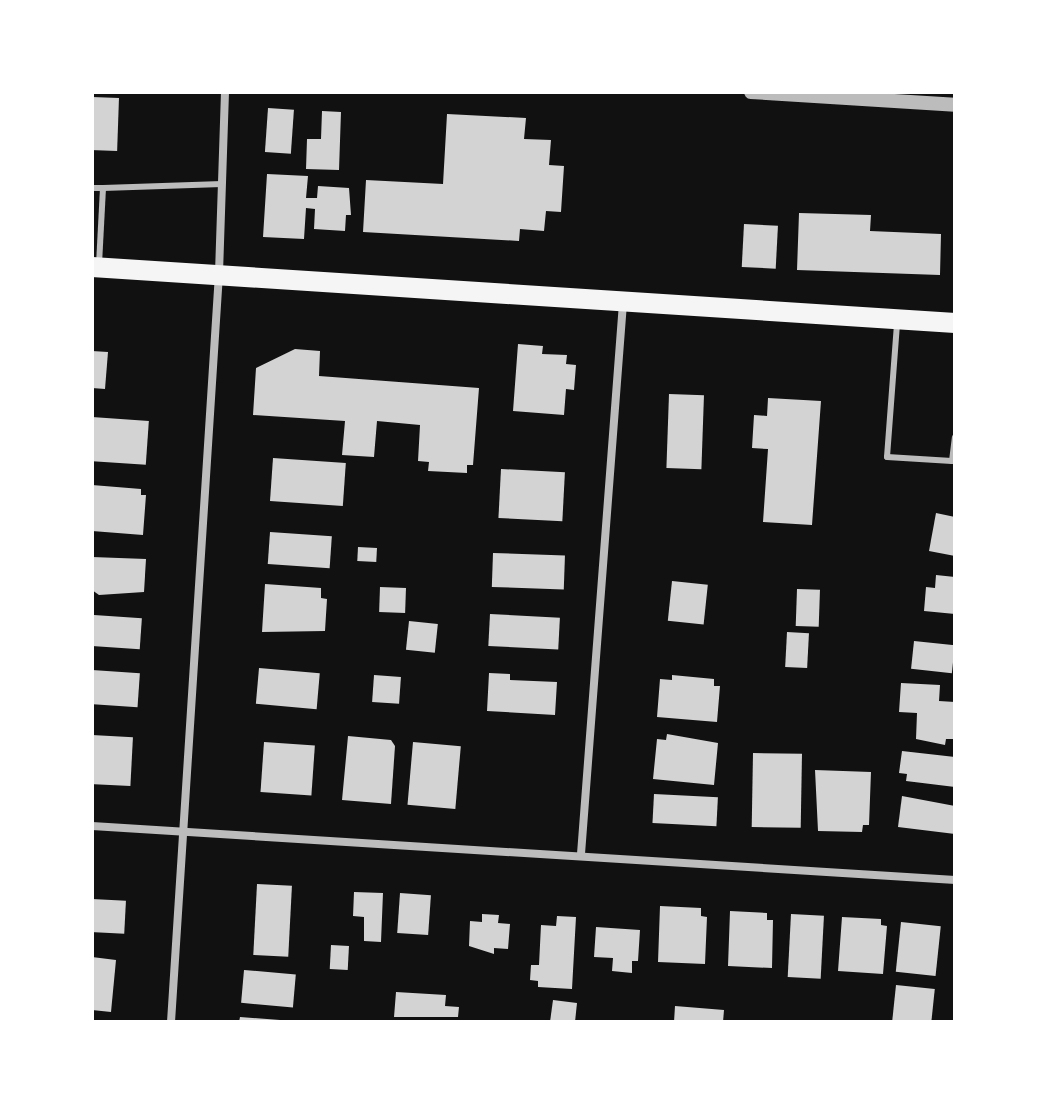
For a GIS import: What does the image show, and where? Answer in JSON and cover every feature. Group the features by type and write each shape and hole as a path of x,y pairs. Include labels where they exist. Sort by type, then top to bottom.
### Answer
{"main road":[{"path":"95,267 955,323"}],"street":[{"path":"171,1022 186,832 219,273 225,92"},
{"path":"751,92 955,105"},
{"path":"581,854 624,303"},
{"path":"92,826 581,854 955,880"}],"lane":[{"path":"92,188 222,184"},
{"path":"95,267 103,188"},
{"path":"897,319 887,457 952,461 955,437"}],"building":[{"path":"92,97 119,98 117,151 92,150"},
{"path":"268,108 294,110 291,154 265,152"},
{"path":"322,111 341,112 339,170 306,169 307,139 321,139"},
{"path":"447,114 526,118 524,139 551,140 549,165 564,166 561,212 546,211 544,231 520,229 519,241 363,232 366,180 443,184"},
{"path":"267,174 308,176 306,198 317,198 318,186 349,188 351,215 346,215 345,231 314,229 315,209 306,208 304,239 263,237"},
{"path":"799,213 871,215 870,231 941,234 940,275 797,270"},
{"path":"744,224 778,226 776,269 742,267"},
{"path":"518,344 543,346 542,354 567,355 566,364 576,365 574,390 566,389 564,415 513,411"},
{"path":"295,349 320,351 319,376 479,388 473,465 467,465 467,473 428,471 429,462 418,461 420,425 377,421 374,457 342,455 345,421 253,415 256,368"},
{"path":"92,351 108,352 105,389 92,388"},
{"path":"669,394 704,395 701,469 666,468"},
{"path":"768,398 821,401 812,525 763,522 768,449 752,448 754,415 767,416"},
{"path":"92,417 149,421 146,465 92,461"},
{"path":"273,458 346,463 343,506 270,501"},
{"path":"501,469 565,472 562,521 498,518"},
{"path":"92,485 141,489 141,495 146,495 143,535 92,531"},
{"path":"936,513 955,517 955,556 929,551"},
{"path":"270,532 332,536 330,568 268,564"},
{"path":"358,547 377,548 376,562 357,561"},
{"path":"493,553 565,556 564,589 492,587"},
{"path":"92,557 146,559 144,592 99,595 92,590"},
{"path":"936,575 955,577 955,614 924,611 926,587 935,588"},
{"path":"672,581 708,585 704,625 668,621"},
{"path":"265,584 321,588 321,598 327,599 325,631 262,632"},
{"path":"380,587 406,588 405,613 379,612"},
{"path":"797,589 820,590 819,627 796,626"},
{"path":"490,614 560,618 558,650 488,646"},
{"path":"94,615 142,618 140,649 92,646"},
{"path":"409,621 438,624 435,653 406,650"},
{"path":"787,632 809,633 807,668 785,667"},
{"path":"914,641 955,645 952,673 911,669"},
{"path":"259,668 320,673 317,709 256,704"},
{"path":"92,670 140,673 138,707 92,704"},
{"path":"489,673 510,674 510,680 557,682 555,715 487,711"},
{"path":"374,675 401,677 399,704 372,702"},
{"path":"672,675 714,679 714,686 720,686 717,722 657,717 660,679 672,680"},
{"path":"901,683 940,685 939,701 955,702 955,739 946,739 945,745 916,739 917,713 899,712"},
{"path":"667,734 718,743 714,785 653,779 657,739 666,740"},
{"path":"92,735 133,737 130,786 92,784"},
{"path":"348,736 391,740 395,746 391,804 342,800"},
{"path":"264,742 315,746 311,795 261,792"},
{"path":"413,742 461,746 455,809 408,805"},
{"path":"902,751 955,757 955,787 906,781 907,774 899,773"},
{"path":"753,753 802,754 801,828 752,827"},
{"path":"815,770 871,772 869,825 863,825 862,832 818,831"},
{"path":"654,794 718,797 716,826 652,823"},
{"path":"902,796 955,806 955,834 898,827"},
{"path":"257,884 292,886 288,957 253,955"},
{"path":"354,892 383,893 381,942 364,941 364,917 353,916"},
{"path":"400,893 431,895 428,935 397,933"},
{"path":"92,899 126,901 124,934 92,932"},
{"path":"660,906 701,908 701,916 707,917 705,964 658,962"},
{"path":"730,911 767,913 767,920 773,920 772,968 728,966"},
{"path":"482,914 499,915 498,923 510,924 508,949 494,948 494,954 469,946 470,921 482,922"},
{"path":"791,914 824,916 821,979 788,977"},
{"path":"557,916 576,917 572,989 538,987 538,981 530,980 531,965 539,965 541,925 556,926"},
{"path":"842,917 881,919 881,925 887,926 883,974 838,971"},
{"path":"901,922 941,926 936,976 896,972"},
{"path":"596,927 640,930 638,961 632,961 632,973 612,971 613,958 594,957"},
{"path":"331,945 349,946 348,970 330,969"},
{"path":"92,957 116,960 111,1012 92,1010"},
{"path":"244,970 296,975 293,1007 241,1003"},
{"path":"896,985 935,989 931,1022 892,1022"},
{"path":"396,992 446,995 445,1006 459,1007 458,1017 394,1017"},
{"path":"553,1000 577,1003 575,1022 550,1022"},
{"path":"675,1006 724,1010 723,1022 674,1022"},
{"path":"240,1017 280,1020 280,1022 239,1022"}]}
